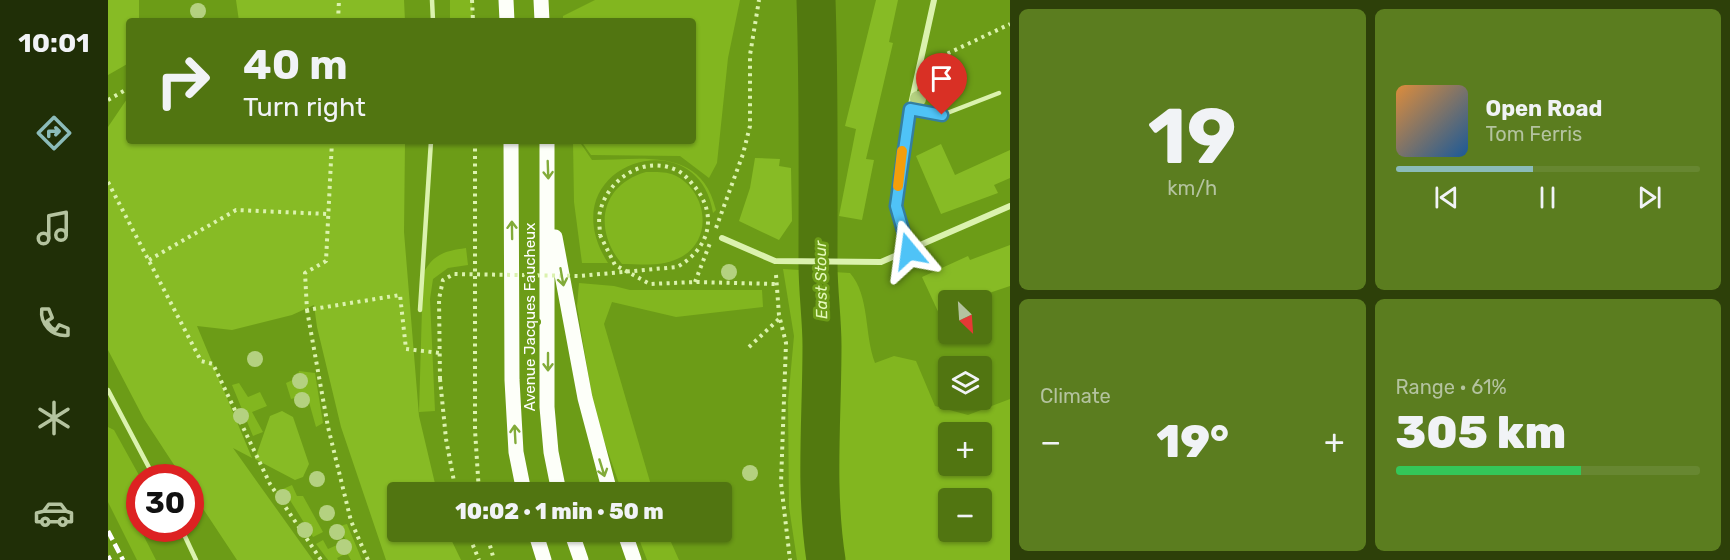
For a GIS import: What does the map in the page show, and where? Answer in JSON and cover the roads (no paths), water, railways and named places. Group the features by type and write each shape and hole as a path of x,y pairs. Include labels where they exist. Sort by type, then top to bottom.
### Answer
{"main road":[{"path":"506,0 507,18"},
{"path":"541,0 542,18"},
{"name":"Avenue Jacques Faucheux","path":"511,144 512,380 516,452 522,482"},
{"name":"Avenue Jacques Faucheux","path":"547,144 549,199 547,407 551,452 557,482"},
{"path":"549,199 585,398 607,482"},
{"path":"538,542 544,560"},
{"path":"575,542 581,560"},
{"path":"628,542 634,560"}],"street":[{"path":"909,251 896,206 910,109 934,0"},
{"path":"722,238 775,261 881,262 1010,206"}],"lane":[{"path":"432,0 433,18"},
{"path":"910,109 942,115 999,93"},
{"path":"420,310 432,144"},
{"path":"108,390 147,464"},
{"path":"188,542 196,560"}],"waterway":[{"name":"East Stour","path":"816,0 818,274 822,346 820,480 826,560"}],"railway":[{"path":"108,531 123,560"},
{"path":"108,556 110,560"}]}
